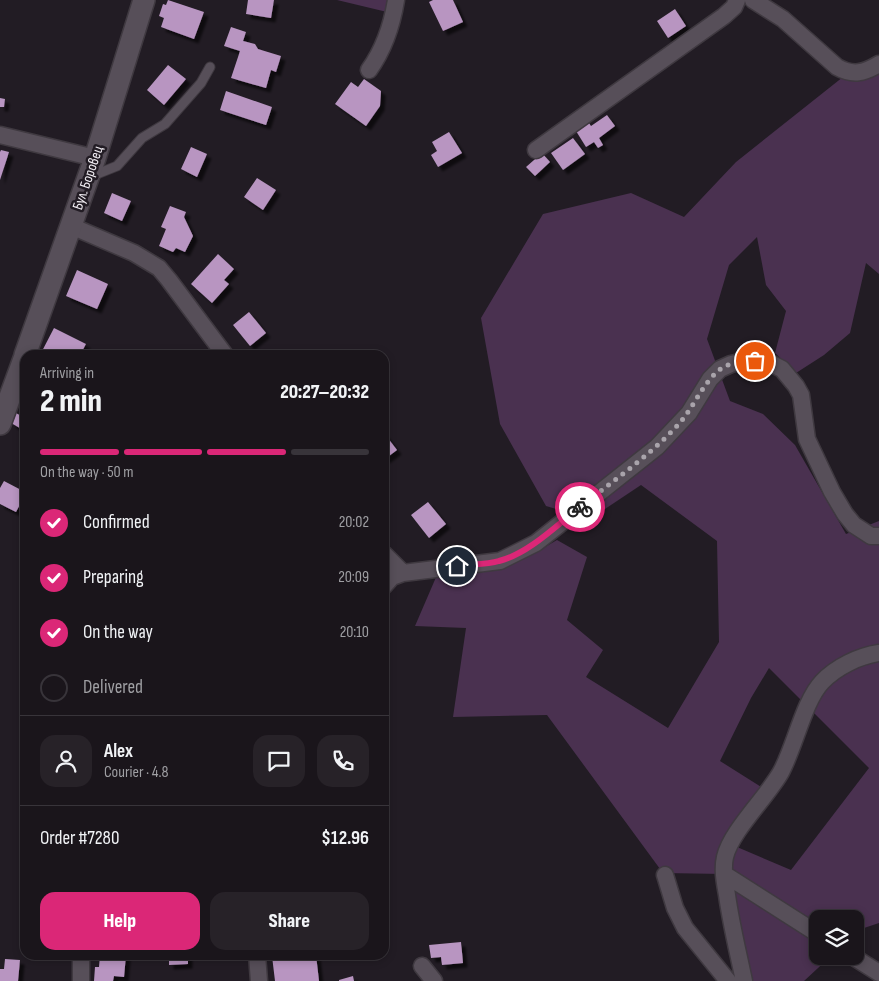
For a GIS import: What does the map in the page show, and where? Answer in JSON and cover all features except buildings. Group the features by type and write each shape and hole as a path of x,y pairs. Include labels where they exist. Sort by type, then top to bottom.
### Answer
{"street":[{"name":"Бул. Боровец","path":"27,350 91,168 144,0"},
{"path":"369,70 379,57 386,40 396,0"},
{"path":"536,150 724,16 734,7 737,0"},
{"path":"753,0 783,19 837,67 848,73 858,73 879,64"},
{"path":"0,136 91,168"},
{"path":"71,226 134,253 159,268 221,350"},
{"path":"389,580 392,577 403,573 500,561 536,543 657,447 688,413 710,379 720,369 740,362 766,361 782,369 796,386 801,395 807,440 832,492 845,514 854,524 872,536 879,536"},
{"name":"Бул. Боровец","path":"0,424 20,369"},
{"path":"389,559 403,573"},
{"path":"744,981 724,874 725,857 730,844 738,830 769,792 782,770 812,698 822,682 833,672 851,662 879,652"},
{"path":"724,874 809,928"},
{"path":"665,875 675,908 685,928 728,981"},
{"path":"81,960 81,981"},
{"path":"257,960 259,981"},
{"path":"864,964 879,973"},
{"path":"422,966 434,981"}],"lane":[{"path":"91,168 117,166 142,138 165,124 196,88 210,67"}],"shaded area":[{"path":"337,0 388,0 387,12"},
{"path":"879,67 879,274 866,263 850,333 824,355 796,373 775,353 786,311 766,285 757,237 729,265 707,339 730,401 763,414 795,445 846,534 879,521 879,923 864,928 864,910 809,910 809,965 821,965 804,981 744,981 724,874 663,873 547,715 453,717 466,628 415,626 440,568 540,550 557,540 587,557 567,620 603,650 586,677 668,728 719,642 717,541 641,485 590,519 546,506 500,424 481,318 543,214 631,193 684,217 736,162 848,73","holes":["769,668 869,768 791,870 730,844 769,792 720,761 751,698"]}],"way so far":[{"path":"580,507 657,447 688,413 710,379 720,369 731,364 755,361"}],"route":[{"path":"457,566 500,561 520,552 536,543 580,507"}]}
